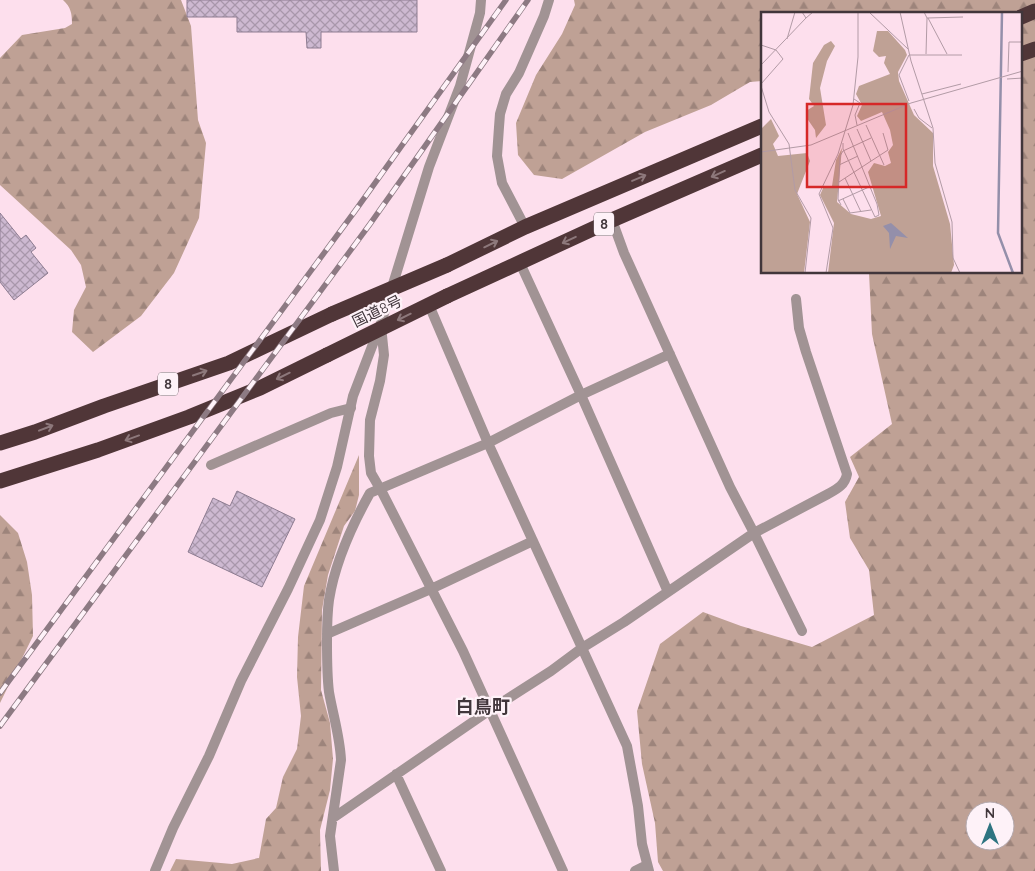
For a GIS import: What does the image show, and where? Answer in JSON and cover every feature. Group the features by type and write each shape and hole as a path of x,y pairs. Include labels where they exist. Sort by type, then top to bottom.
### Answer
{"highway":[{"path":"1022,17 1035,11"},
{"path":"1022,54 1035,49"},
{"name":"国道8号","path":"0,442 34,432 229,363 332,314 447,265 525,227 761,126"},
{"name":"国道8号","path":"0,481 98,450 189,417 260,388 448,296 612,220 761,155"}],"street":[{"path":"155,871 173,828 209,756 241,681 320,520 337,467 353,396 381,323 429,167 460,86 480,13 481,0"},
{"path":"525,227 502,183 497,156 498,128 506,94 519,73 549,0"},
{"path":"612,220 624,253 730,487 802,631"},
{"path":"520,263 668,592"},
{"path":"333,818 754,533 838,489 846,481 847,474 799,328 796,299"},
{"path":"429,305 488,443 627,746 638,806 642,844 648,868 635,871"},
{"path":"381,323 384,355 380,382 370,420 369,456 371,473 463,651 563,871"},
{"path":"334,871 330,836 341,760 329,691 327,634 329,601 344,544 370,493 488,443 581,395 670,354"},
{"path":"212,464 331,413 351,408"},
{"path":"327,634 533,541"},
{"path":"396,774 441,871"}],"green space":[{"path":"63,0 181,0 191,26 198,120 206,143 199,218 174,273 141,316 93,352 72,332 74,310 86,287 81,265 71,250 0,185 0,58 22,35 65,28 72,24 68,5"},
{"path":"574,0 1035,0 1035,871 663,871 658,862 655,823 642,764 637,711 660,644 703,612 741,626 812,647 874,615 869,570 850,538 845,502 859,477 850,457 892,424 872,334 869,274 1022,274 1022,12 761,12 761,81 750,82 711,105 645,132 562,179 534,175 518,155 516,123 536,75 562,34 575,5"},
{"path":"359,455 359,495 355,511 344,526 328,575 322,610 321,690 330,723 333,759 330,790 320,830 321,871 170,871 176,859 232,864 259,858 266,819 276,808 283,777 297,749 301,716 297,677 298,637 304,586"},
{"path":"0,515 18,533 27,562 32,595 33,636 0,703"}],"building":[{"path":"187,0 417,0 417,32 321,32 321,48 307,48 306,32 237,32 237,17 187,17"},
{"path":"0,213 21,239 26,235 36,248 31,252 48,273 14,300 0,282"},
{"path":"237,491 295,519 262,587 188,552 213,498 230,506"}],"railway":[{"path":"0,693 355,211 506,0"},
{"path":"0,726 370,224 528,0"}],"district":[{"name":"白鳥町","path":"483,706"}]}
